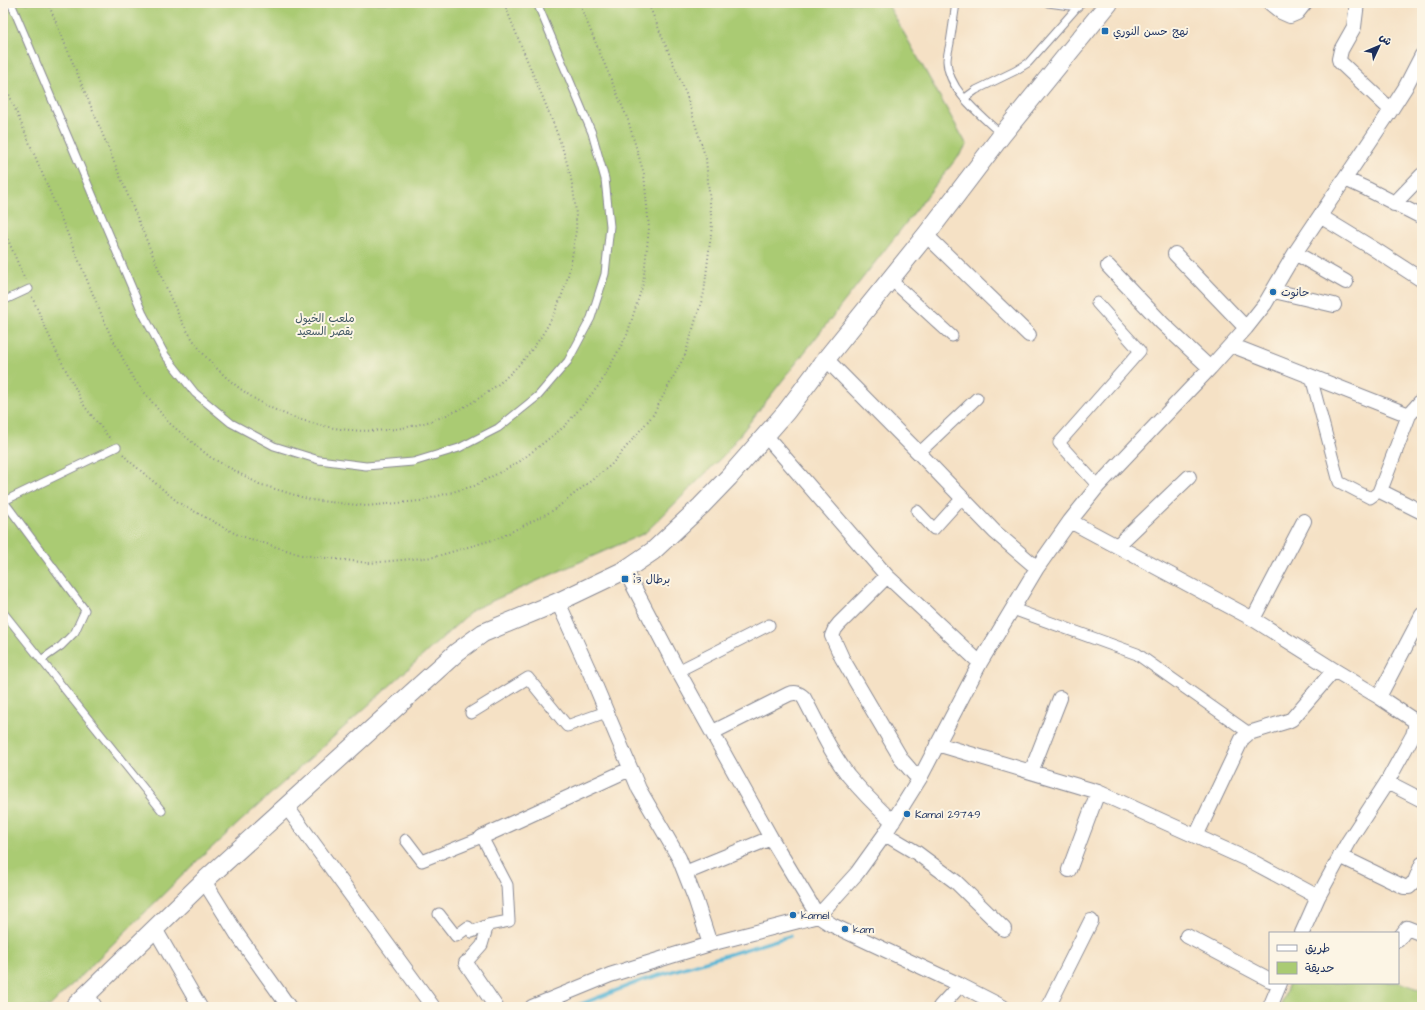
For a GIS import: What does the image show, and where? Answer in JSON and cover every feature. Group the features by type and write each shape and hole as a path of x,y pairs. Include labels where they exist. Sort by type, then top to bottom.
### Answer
{"street":[{"path":"74,1007 91,1001 155,929 204,881 471,641 483,633 558,602 624,570 652,551 670,535 729,477 766,436 926,235 1002,135 1109,3"},
{"path":"1270,3 1281,12 1290,16 1297,13 1305,3"},
{"path":"1357,3 1354,26 1341,50 1339,59 1340,62 1391,110"},
{"path":"532,1007 610,975 710,944 818,916 857,873 886,834 920,778 980,663 1037,568 1070,521 1098,486 1210,368 1246,328 1265,304 1295,253 1405,88 1422,54"},
{"path":"1394,204 1422,175"},
{"path":"1345,179 1422,217"},
{"path":"1320,216 1422,280"},
{"path":"926,235 1029,335"},
{"path":"1295,253 1346,282"},
{"path":"1175,254 1246,328"},
{"path":"1108,266 1162,323 1210,368"},
{"path":"890,279 952,336"},
{"path":"1274,290 1334,305"},
{"path":"1097,302 1140,350 1059,443 1098,486"},
{"path":"1231,345 1409,415"},
{"path":"826,359 919,452 995,532 1037,568"},
{"path":"1312,376 1339,482 1370,498 1380,491 1409,415 1422,400"},
{"path":"919,452 977,398"},
{"path":"766,436 887,576 980,663"},
{"path":"1117,546 1189,477"},
{"path":"1380,491 1422,512"},
{"path":"917,511 934,529 962,498"},
{"path":"1070,521 1253,619 1415,721 1413,735 1387,782 1340,856 1318,897 1302,932"},
{"path":"1253,619 1304,521"},
{"path":"624,570 678,671 771,838 818,916 832,925 960,985 1003,1007"},
{"path":"887,576 835,629 832,636 842,658 902,760 914,774 920,778"},
{"path":"558,602 591,674 639,789 679,858 696,901 710,944"},
{"path":"1013,609 1137,654 1249,733"},
{"path":"1379,697 1422,615"},
{"path":"678,671 770,625"},
{"path":"1196,836 1242,739 1249,733 1292,719 1334,670"},
{"path":"471,713 528,678 567,726 606,712"},
{"path":"713,732 789,694 795,692 800,694 804,698 834,754 858,788 893,822"},
{"path":"1031,772 1060,698"},
{"path":"937,744 1098,792 1253,862 1318,897"},
{"path":"406,840 422,861 482,837 630,769"},
{"path":"1387,782 1422,800"},
{"path":"1069,870 1098,792"},
{"path":"286,806 433,1007"},
{"path":"886,834 917,853 956,882 1004,929"},
{"path":"439,914 456,936 468,927 472,932 488,925 509,921 507,885 482,837"},
{"path":"685,873 771,838"},
{"path":"1340,856 1409,888 1415,881 1422,864"},
{"path":"204,881 238,934 289,1007"},
{"path":"1048,1007 1091,921"},
{"path":"488,925 482,945 466,963 496,1007"},
{"path":"1399,939 1407,928 1422,934"},
{"path":"155,929 200,1007"},
{"path":"1187,936 1269,979"},
{"path":"1270,1007 1276,984"},
{"path":"940,1007 960,985"}],"lane":[{"path":"11,3 143,314 165,355 195,393 231,423 274,446 319,460 366,466 412,462 459,448 498,428 538,396 568,361 591,318 605,274 610,226 605,179 592,133 537,3"},
{"path":"956,3 947,61 949,71 953,82 972,108 1002,135"},
{"path":"1048,3 1079,5"},
{"path":"965,98 976,90 1016,72 1028,63 1079,5"},
{"path":"3,301 29,289"},
{"path":"41,660 61,646 75,632 86,610 3,500 117,447"},
{"path":"3,612 162,811"}],"path":[{"path":"48,3 171,299 190,335 216,368 247,394 284,414 323,427 365,431 405,428 445,416 479,399 514,371 540,340 560,303 572,265 576,222 573,182 561,142 504,3"},
{"path":"3,80 108,330 133,378 168,422 210,457 259,484 311,500 366,506 420,502 474,486 519,462 565,426 600,384 627,335 643,284 648,228 644,174 628,120 579,3"},
{"path":"3,228 55,349 85,407 128,460 179,503 238,536 302,556 369,563 434,557 499,538 554,510 611,465 653,415 685,355 704,293 712,224 706,159 686,94 648,3"}],"green space":[{"name":"ملعب الخيول بقصر السعيد","path":"3,3 887,3 967,145 724,455 645,533 474,609 197,861 49,1007 3,1007"},
{"path":"1399,982 1422,990 1422,1007 1280,1007 1289,984 1399,984"}],"waterway":[{"path":"574,1007 643,980 790,936"}],"place":[{"name":"نهج حسن النوري","path":"1105,31"},
{"name":"حانوت","path":"1273,292"},
{"name":"برطال 3أ","path":"625,579"},
{"name":"Kamal 29749","path":"907,814"},
{"name":"kamel","path":"793,915"},
{"name":"kam","path":"845,929"}]}
